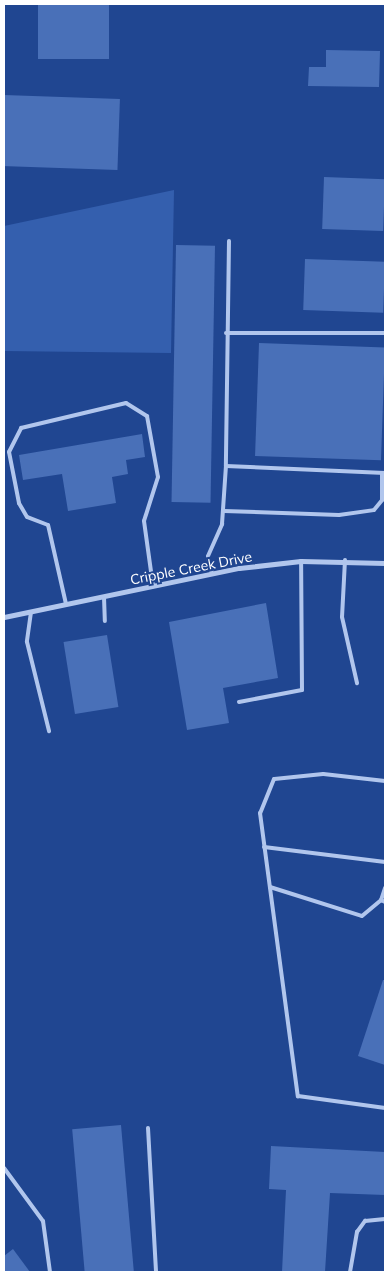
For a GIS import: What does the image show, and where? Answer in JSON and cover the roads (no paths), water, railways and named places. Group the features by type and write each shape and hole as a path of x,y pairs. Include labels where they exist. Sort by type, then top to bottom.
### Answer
{"street":[{"name":"Cripple Creek Drive","path":"4,617 212,574 300,561 345,560 385,563"}],"lane":[{"path":"212,574 208,556 224,510 229,241"},
{"path":"226,333 385,333"},
{"path":"66,604 48,525 27,517 19,503 9,452 21,428 126,403 147,416 158,477 144,521 153,586"},
{"path":"224,510 339,515 374,510 382,500 384,473 226,466"},
{"path":"345,560 342,617 357,683"},
{"path":"240,702 302,690 300,561"},
{"path":"104,597 105,621"},
{"path":"31,612 27,642 49,731"},
{"path":"385,781 323,774 274,779 260,813 298,1096 385,1108"},
{"path":"264,847 385,862"},
{"path":"270,886 362,916 383,901 385,888"},
{"path":"148,1128 156,1272"},
{"path":"4,1168 43,1221 50,1272"},
{"path":"350,1272 357,1232 365,1221 385,1219"}]}
